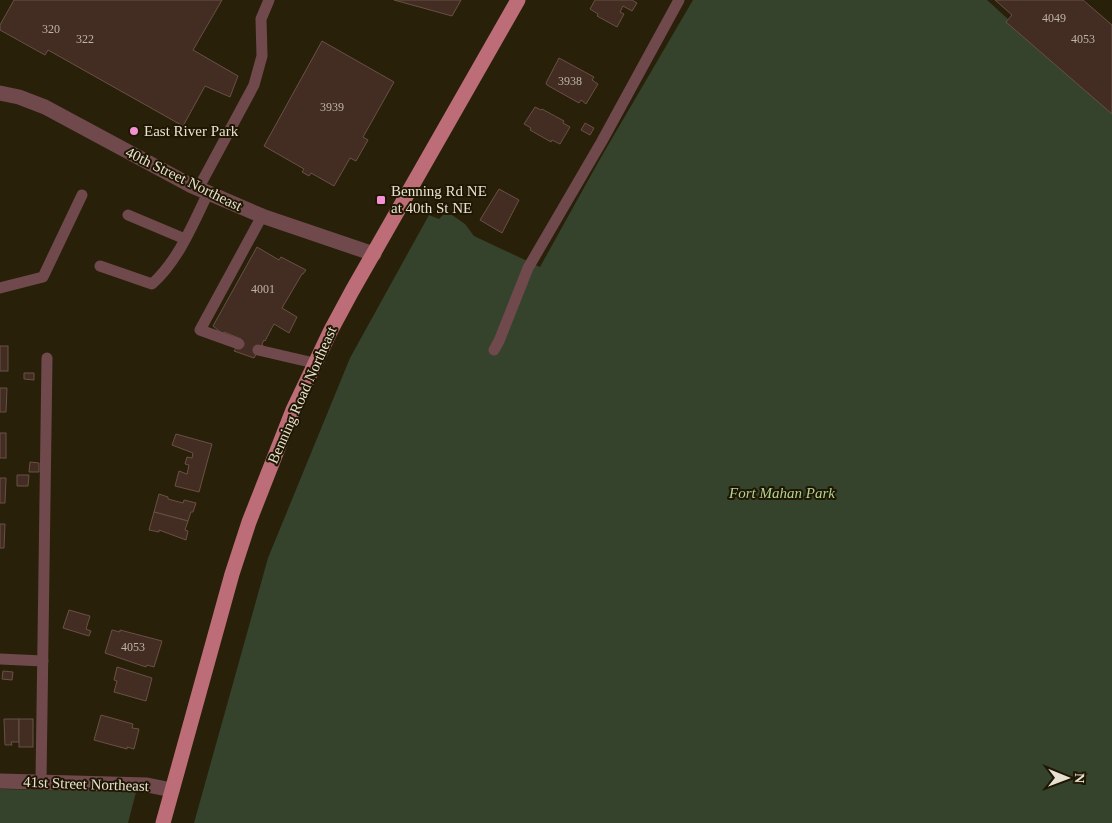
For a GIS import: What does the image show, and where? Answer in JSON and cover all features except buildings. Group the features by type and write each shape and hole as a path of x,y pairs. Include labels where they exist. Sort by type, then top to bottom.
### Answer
{"main road":[{"name":"Benning Road Northeast","path":"163,823 232,574 275,451 314,363 339,314 518,0"}],"street":[{"name":"40th Street Northeast","path":"0,93 19,97 45,107 203,191 262,216 374,254"},
{"name":"41st Street Northeast","path":"0,781 147,785 172,790"}],"lane":[{"path":"100,266 152,284 166,272 185,240 203,191 254,85 262,56 261,20 269,0"},
{"path":"494,350 528,268 602,141 679,0"},
{"path":"0,288 43,277 82,195"},
{"path":"128,215 185,240"},
{"path":"239,344 200,330 262,216"},
{"path":"258,350 314,363"},
{"path":"41,781 47,358"},
{"path":"0,659 43,661"}],"green space":[{"name":"Fort Mahan Park","path":"693,0 987,0 1112,114 1112,823 194,823 268,558 350,358 429,215 439,219 443,215 452,215 465,224 474,236 540,267 600,159"},
{"path":"0,789 136,792 128,823 0,823"}],"place":[{"name":"East River Park","path":"134,131"},
{"name":"Benning Rd NE at 40th St NE","path":"381,200"}]}
